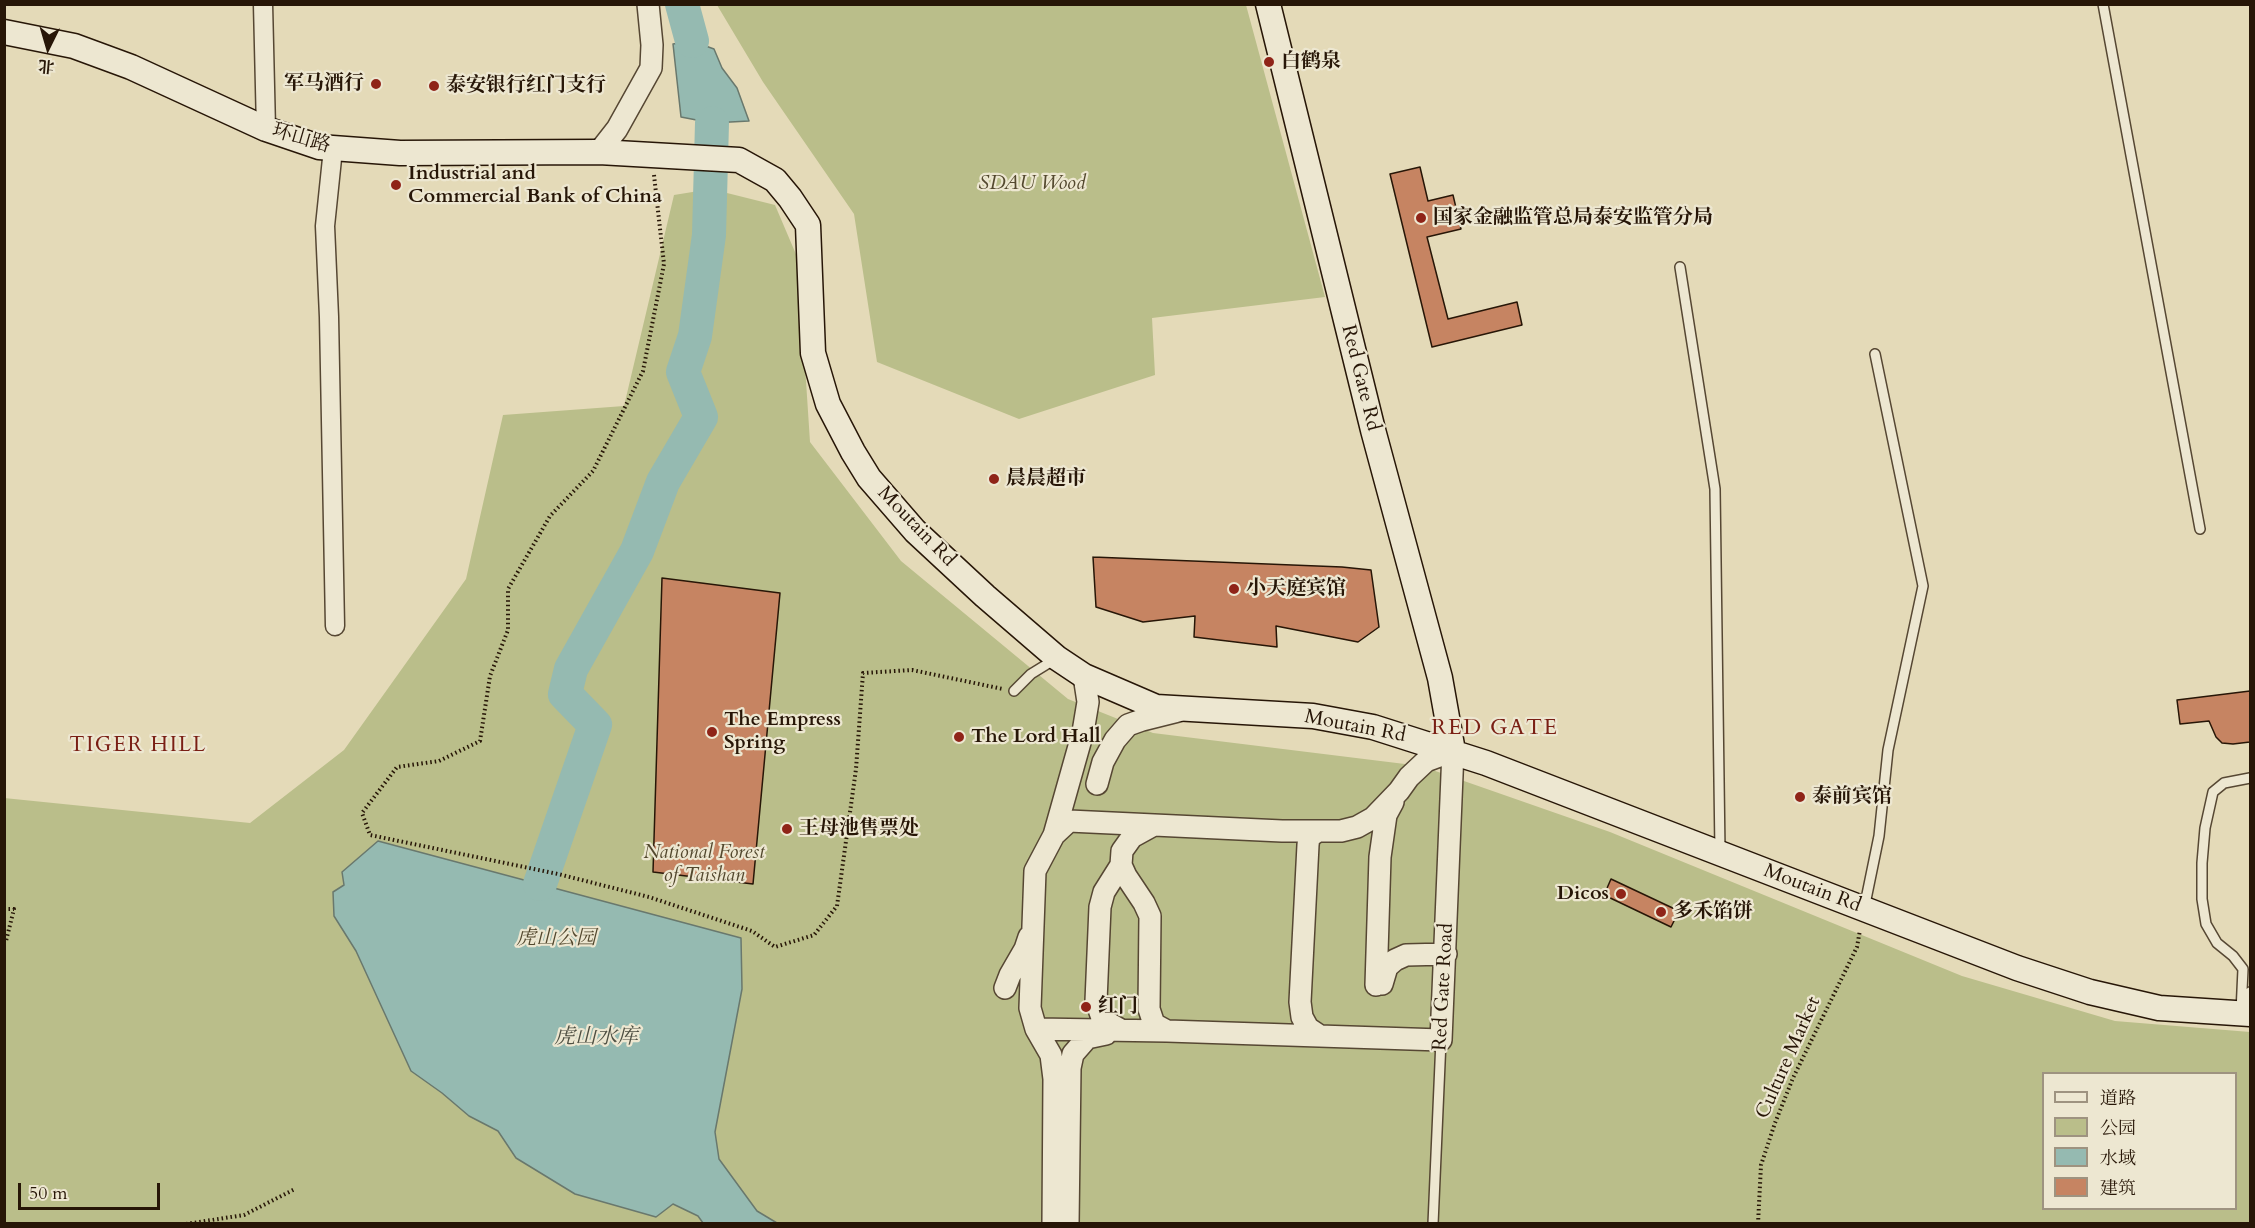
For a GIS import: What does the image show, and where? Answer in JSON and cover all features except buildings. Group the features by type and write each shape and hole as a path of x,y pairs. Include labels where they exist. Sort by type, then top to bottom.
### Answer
{"main road":[{"name":"Red Gate Rd","path":"1268,4 1373,430 1440,678 1453,751"},
{"name":"环山路","path":"4,32 84,49 131,67 266,129 319,147 400,153 599,152 739,160"},
{"name":"Moutain Rd","path":"739,160 775,180 808,225 813,353 828,404 869,478 915,531 1057,658 1083,676 1156,707 1313,716 1373,726 1453,751 2006,965 2090,992 2159,1008 2246,1014"}],"street":[{"path":"262,4 266,129"},
{"path":"599,152 617,129 651,68 652,45 648,4"},
{"path":"333,149 325,226 335,627"},
{"path":"1053,1224 1054,1079 1051,1056 1036,1029 1030,1008 1035,871 1054,835 1083,732 1088,702 1083,676"},
{"path":"1096,783 1103,762 1115,740 1128,725 1185,709"},
{"path":"1446,954 1406,955 1395,960 1387,968 1379,984 1380,857 1386,815 1409,777 1426,761 1453,751"},
{"name":"Red Gate Road","path":"1441,1040 1453,751"},
{"path":"1054,835 1069,822 1341,831 1357,827 1373,818 1399,791"},
{"path":"1121,1030 1107,1022 1101,1015 1096,1001 1100,907 1104,892 1121,865 1122,851 1132,837 1152,826"},
{"path":"1318,831 1309,837 1308,845 1300,1002 1302,1017 1308,1028 1320,1036"},
{"path":"1121,865 1150,916 1149,1009 1155,1023 1167,1031"},
{"path":"1005,988 1025,949 1033,922"},
{"path":"1036,1029 1441,1040"},
{"path":"1068,1224 1070,1068 1073,1054 1087,1038 1121,1030"}],"lane":[{"path":"2103,4 2200,529"},
{"path":"1680,267 1715,489 1720,855"},
{"path":"1864,909 1879,836 1888,750 1923,586 1875,354"},
{"path":"1014,691 1031,674 1057,658"},
{"path":"2246,1014 2243,969 2233,956 2217,943 2206,924 2202,899 2202,863 2205,828 2213,792 2224,783 2250,778"},
{"path":"2246,1014 2250,992"},
{"name":"Red Gate Road","path":"1433,1224 1441,1040"}],"path":[{"path":"652,156 664,264 643,371 593,471 549,516 508,589 508,630 490,676 480,741 439,761 397,767 362,813 370,836 558,874 649,897 752,931 776,947 814,934 837,906 856,769 863,673 912,670 1014,691"},
{"path":"4,909 14,909 6,940 4,940"},
{"name":"Culture Market","path":"1758,1224 1761,1165 1774,1123 1793,1078 1857,947 1864,909"},
{"path":"186,1224 244,1215 295,1189"}],"green space":[{"name":"SDAU Wood","path":"717,5 1246,5 1325,297 1152,318 1155,375 1019,419 877,362 854,214 763,82"},
{"name":"National Forest of Taishan","path":"711,189 775,205 798,259 810,442 901,561 1068,699 1153,733 1421,766 1610,832 1962,976 2115,1021 2250,1032 2250,1223 5,1223 4,798 250,823 344,750 466,579 503,415 624,406 674,195"}],"water":[{"path":"692,41 714,49 722,68 737,88 749,121 712,123 681,117 673,44"},
{"name":"虎山水库","path":"378,841 741,938 742,989 715,1132 719,1159 757,1211 777,1223 703,1223 698,1216 673,1204 656,1217 575,1194 516,1158 498,1131 469,1116 411,1071 356,951 334,916 333,892 344,885 342,872"}],"waterway":[{"path":"682,4 692,41"},
{"path":"540,884 595,725 565,694 571,669 637,551 663,482 701,417 683,372 695,336 709,235 712,123"}],"place":[{"name":"白鹤泉","path":"1269,62"},
{"name":"军马酒行","path":"376,84"},
{"name":"泰安银行红门支行","path":"434,86"},
{"name":"Industrial and Commercial Bank of China","path":"396,185"},
{"name":"国家金融监管总局泰安监管分局","path":"1421,218"},
{"name":"晨晨超市","path":"994,479"},
{"name":"小天庭宾馆","path":"1234,589"},
{"name":"The Empress Spring","path":"712,732"},
{"name":"The Lord Hall","path":"959,737"},
{"name":"泰前宾馆","path":"1800,797"},
{"name":"王母池售票处","path":"787,829"},
{"name":"Dicos","path":"1621,894"},
{"name":"多禾馅饼","path":"1661,912"},
{"name":"红门","path":"1086,1007"}],"district":[{"name":"RED GATE","path":"1495,729"},
{"name":"TIGER HILL","path":"138,746"}],"park label":[{"name":"虎山公园","path":"556,939"}]}
